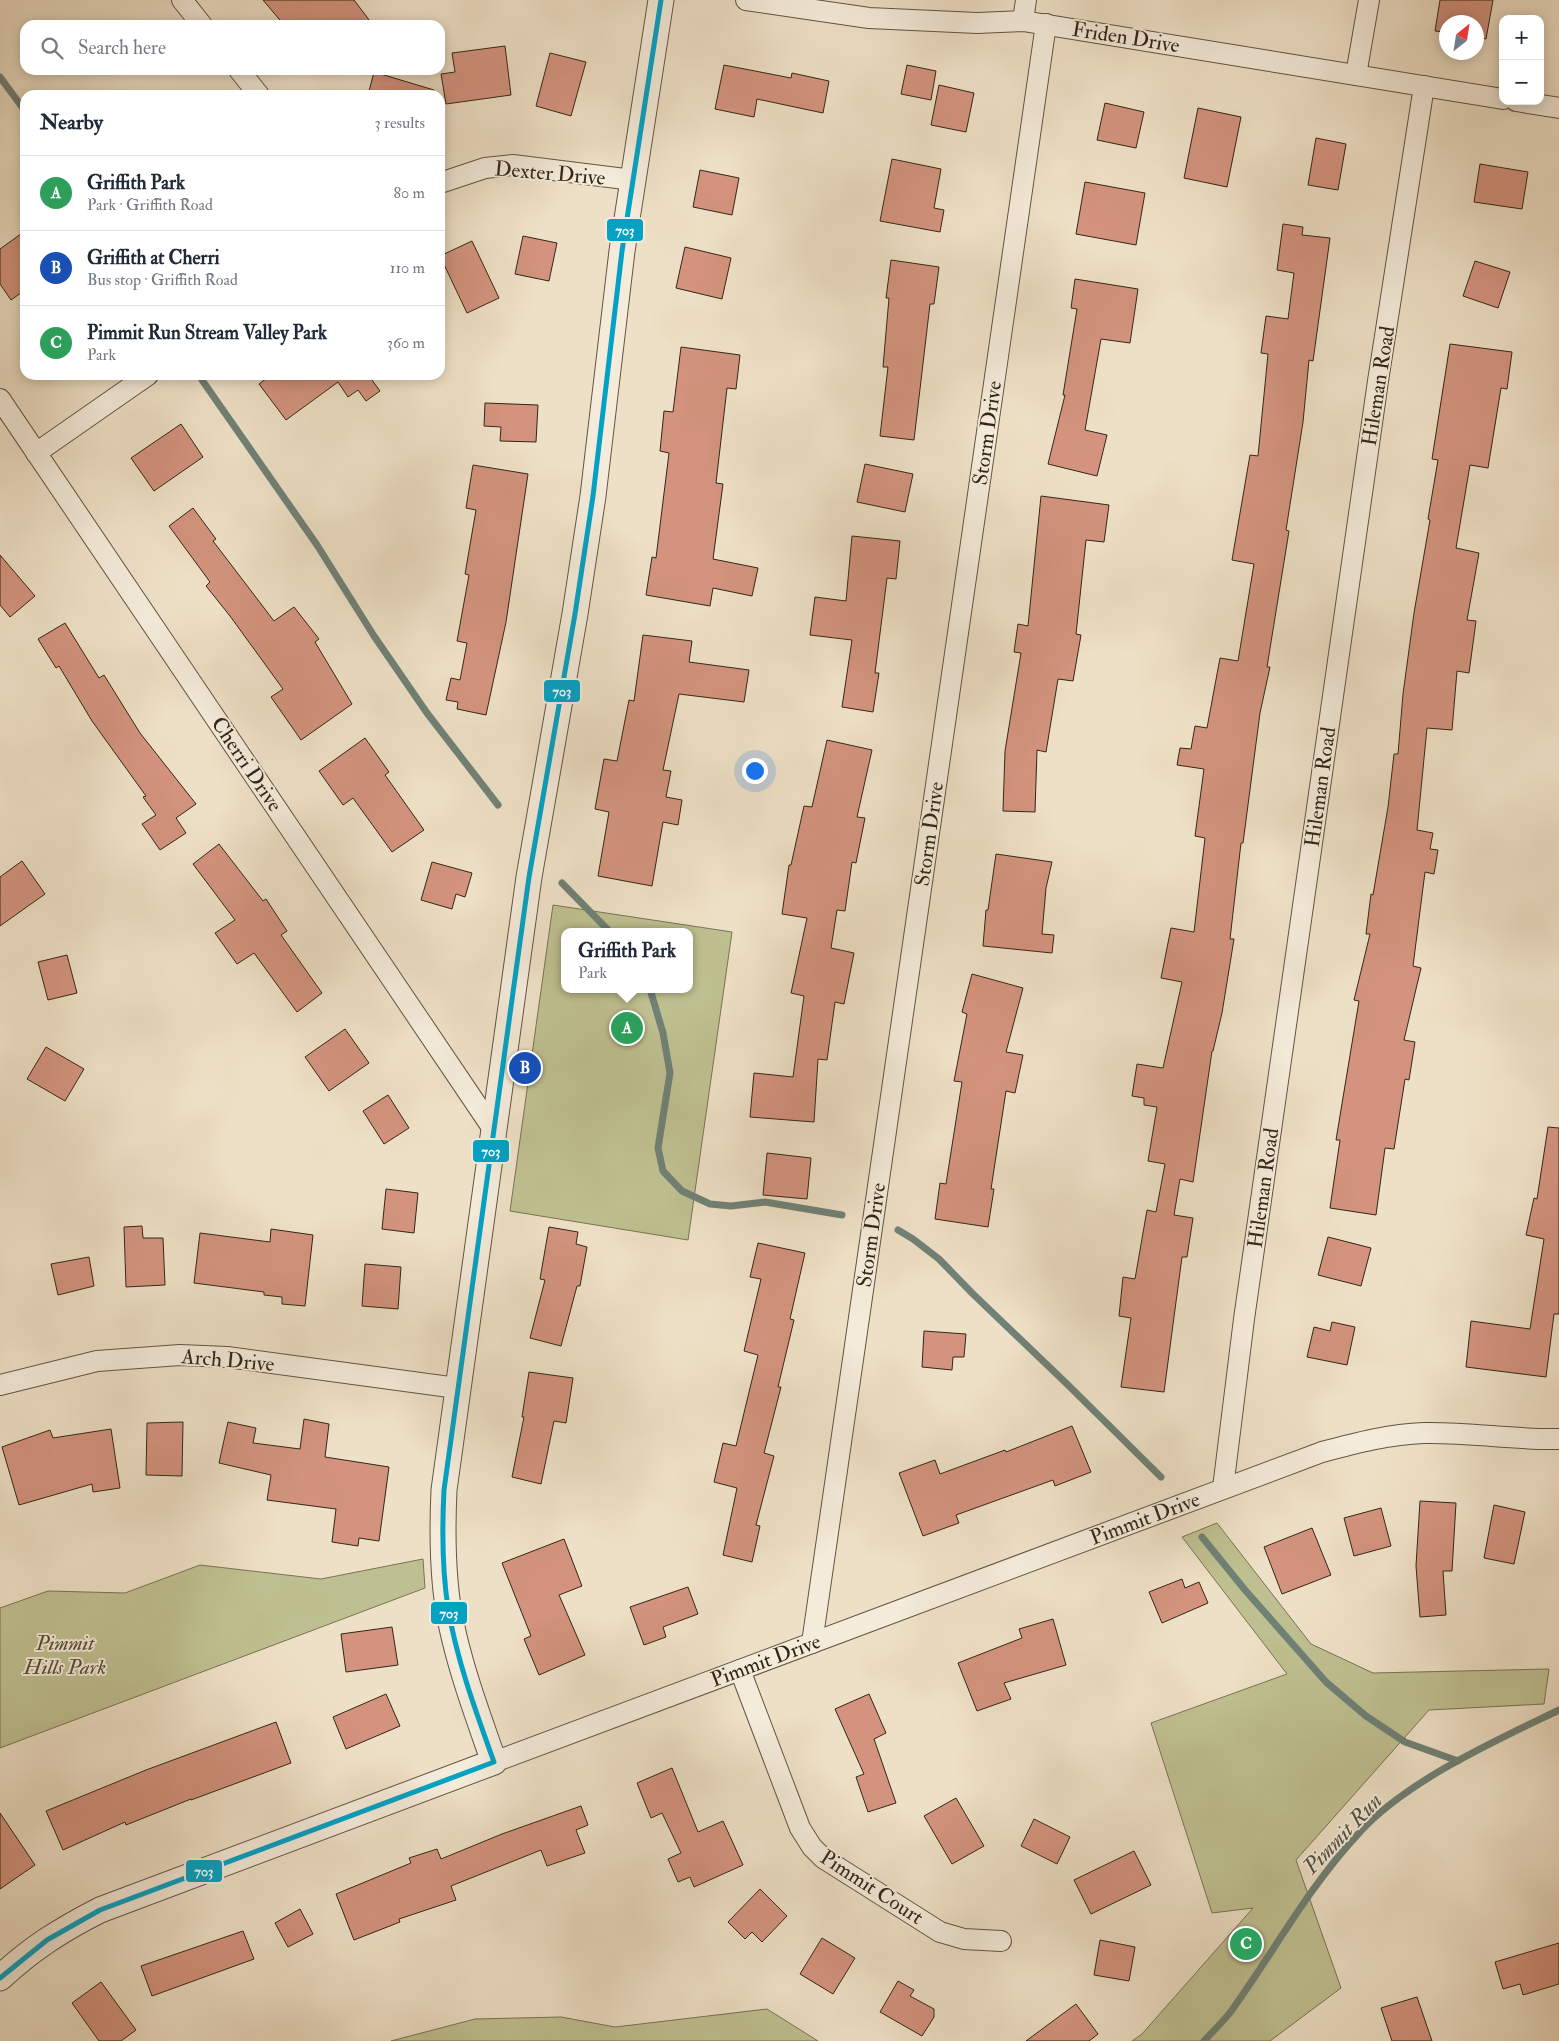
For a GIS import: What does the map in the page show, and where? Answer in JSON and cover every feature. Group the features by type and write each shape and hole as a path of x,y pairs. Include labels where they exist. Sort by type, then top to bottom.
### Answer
{"street":[{"path":"182,0 198,20"},
{"path":"494,1762 464,1677 451,1622 444,1552 444,1490 529,877 575,614 593,496 622,251 661,0"},
{"name":"Friden Drive","path":"746,0 869,18 977,22 1023,21 1046,24 1499,98"},
{"path":"1023,21 1026,0"},
{"path":"1356,75 1368,0"},
{"name":"Storm Drive","path":"812,1643 1046,24"},
{"path":"243,75 255,90"},
{"name":"Hileman Road","path":"1223,1488 1248,1289 1375,401 1424,86"},
{"path":"1541,105 1559,108"},
{"name":"Dexter Drive","path":"445,181 485,168 513,166 633,180"},
{"path":"36,453 141,380"},
{"name":"Cherri Drive","path":"0,399 493,1129"},
{"name":"Arch Drive","path":"0,1386 98,1360 180,1355 227,1357 457,1388"},
{"name":"Pimmit Drive","path":"0,1978 23,1956 59,1931 100,1910 1322,1452 1377,1438 1432,1433 1471,1433 1537,1440 1559,1439"},
{"name":"Pimmit Court","path":"740,1670 800,1828 812,1847 823,1858 940,1932 964,1939 1001,1941"}],"green space":[{"path":"553,905 732,932 688,1240 510,1211"},
{"path":"1217,1523 1311,1644 1373,1673 1549,1669 1544,1704 1429,1710 1296,1860 1341,1988 1270,2041 1132,2041 1142,2034 1253,1908 1212,1913 1151,1723 1287,1674 1182,1537"},
{"name":"Pimmit Hills Park","path":"423,1559 425,1588 0,1748 0,1608 48,1591 125,1593 200,1565 321,1579"},
{"path":"767,2009 818,2041 391,2041 475,2019 561,2017 615,2027"}],"building":[{"path":"263,0 354,0 369,20 280,20"},
{"path":"1440,0 1493,0 1486,39 1484,39 1484,15 1439,15 1439,31 1435,31"},
{"path":"505,46 511,95 446,104 441,75 455,72 452,53"},
{"path":"550,53 586,62 571,116 536,106"},
{"path":"724,65 791,78 792,73 829,81 823,113 757,99 754,117 715,109"},
{"path":"907,65 936,71 931,100 901,94"},
{"path":"373,75 384,75 434,90 369,90"},
{"path":"939,85 974,93 966,132 931,125"},
{"path":"1105,103 1144,112 1136,148 1097,140"},
{"path":"1198,108 1241,117 1227,187 1184,178"},
{"path":"1316,138 1346,144 1338,190 1308,185"},
{"path":"892,159 941,169 934,208 944,210 940,232 880,221"},
{"path":"1480,164 1528,172 1522,209 1474,202"},
{"path":"700,170 739,178 732,215 693,207"},
{"path":"1085,182 1145,193 1136,245 1076,234"},
{"path":"1283,224 1303,227 1302,235 1330,238 1313,361 1309,360 1303,422 1286,530 1289,531 1267,667 1270,667 1260,713 1243,843 1241,843 1230,939 1234,939 1222,1013 1212,1051 1193,1182 1180,1179 1174,1215 1193,1218 1187,1257 1182,1257 1164,1392 1121,1387 1131,1318 1119,1316 1123,1277 1135,1279 1147,1210 1156,1212 1165,1164 1148,1161 1157,1107 1144,1105 1144,1098 1132,1096 1137,1064 1163,1068 1182,982 1161,978 1171,928 1194,932 1205,838 1195,836 1204,769 1177,765 1180,748 1191,749 1195,726 1207,728 1220,658 1238,661 1254,564 1232,560 1250,455 1258,456 1268,354 1261,353 1266,316 1288,319 1294,273 1277,270"},
{"path":"20,235 20,294 11,300 0,284 0,249"},
{"path":"523,236 557,243 549,281 515,274"},
{"path":"472,241 499,298 467,313 445,267 445,254"},
{"path":"685,247 731,258 722,299 676,288"},
{"path":"891,260 939,267 934,304 930,304 914,440 880,436 888,367 883,367 889,298 886,298"},
{"path":"1475,261 1510,272 1498,308 1463,296"},
{"path":"1075,279 1138,289 1130,343 1101,339 1085,430 1107,435 1097,476 1048,464 1065,395 1063,395 1077,309 1071,308"},
{"path":"1450,344 1512,352 1507,389 1501,388 1488,468 1470,465 1456,548 1479,553 1467,620 1476,621 1469,673 1457,671 1452,730 1427,728 1417,830 1433,833 1430,849 1438,850 1434,874 1425,872 1413,966 1421,968 1404,1040 1415,1042 1409,1080 1405,1079 1394,1149 1385,1148 1376,1215 1330,1208 1340,1140 1336,1140 1359,1001 1354,1000 1370,934 1366,934 1371,894 1373,895 1388,807 1394,754 1398,754 1403,694 1414,613 1438,460 1432,459"},
{"path":"681,347 740,355 736,389 727,388 716,483 723,484 713,559 758,568 752,596 713,588 710,606 646,595 652,557 656,558 669,453 660,451 664,411 673,412"},
{"path":"264,380 372,380 380,391 366,401 358,390 348,397 338,382 286,420 259,384"},
{"path":"485,403 538,405 536,442 500,441 501,427 484,426"},
{"path":"181,424 203,457 154,491 131,458"},
{"path":"865,464 913,474 905,512 857,502"},
{"path":"473,465 528,474 506,622 486,715 457,709 458,702 446,700 451,678 460,680 467,643 457,641 469,575 465,574 476,510 466,508"},
{"path":"1041,496 1109,505 1104,542 1086,540 1076,634 1081,635 1073,681 1058,679 1046,752 1037,750 1035,812 1003,811 1005,751 1021,653 1014,652 1018,624 1028,626"},
{"path":"193,508 216,539 213,541 274,621 294,607 319,639 315,642 352,704 301,740 271,697 283,689 206,586 210,582 169,526"},
{"path":"852,536 900,541 896,579 887,578 875,673 879,673 873,712 842,707 852,640 810,635 815,597 846,601"},
{"path":"0,555 35,596 10,617 0,605"},
{"path":"65,623 99,678 104,675 140,733 196,804 176,818 186,833 160,850 142,824 156,815 143,797 146,796 92,721 59,666 56,668 38,639"},
{"path":"643,635 692,641 689,662 749,670 744,702 679,694 663,770 671,771 666,797 682,800 678,825 663,822 652,886 598,876 609,812 595,809 604,759 617,761 629,700 634,701"},
{"path":"365,738 389,772 385,775 424,830 392,852 353,798 343,805 319,771"},
{"path":"827,740 872,750 857,817 865,818 856,863 852,862 845,911 837,910 831,948 854,953 844,1004 835,1002 827,1060 818,1059 814,1122 750,1117 754,1073 793,1077 804,996 791,993 807,918 782,914 789,865 791,865 804,806 812,807"},
{"path":"219,844 263,901 266,899 287,931 281,935 322,993 297,1012 254,953 237,964 215,933 235,920 193,864"},
{"path":"996,854 1052,862 1046,888 1042,934 1054,935 1052,953 983,946 986,910 988,910"},
{"path":"22,861 45,894 0,926 0,877"},
{"path":"432,862 472,873 465,897 456,894 452,909 421,900"},
{"path":"67,955 77,993 48,1000 38,962"},
{"path":"972,974 1023,988 1006,1052 1023,1055 1015,1093 1006,1091 991,1189 994,1189 988,1227 935,1219 940,1183 946,1184 962,1082 954,1081 967,1014 962,1012"},
{"path":"345,1029 369,1063 329,1091 305,1057"},
{"path":"46,1047 84,1069 65,1101 27,1079"},
{"path":"388,1095 409,1128 384,1144 363,1111"},
{"path":"1548,1127 1559,1128 1559,1314 1554,1314 1546,1377 1466,1367 1471,1321 1530,1329 1544,1239 1526,1235 1534,1198 1537,1199"},
{"path":"767,1153 811,1158 807,1199 763,1195"},
{"path":"386,1189 418,1193 414,1233 382,1229"},
{"path":"142,1226 143,1238 163,1238 165,1285 126,1287 124,1227"},
{"path":"549,1227 578,1232 576,1244 587,1247 580,1286 577,1286 561,1346 530,1338 545,1280 540,1279"},
{"path":"271,1229 313,1235 305,1306 282,1304 282,1297 264,1295 264,1292 194,1283 200,1233 270,1242"},
{"path":"1328,1237 1371,1248 1361,1286 1318,1275"},
{"path":"758,1243 805,1253 790,1319 794,1320 778,1387 781,1387 764,1453 774,1456 756,1525 760,1526 752,1562 723,1555 737,1488 714,1482 723,1443 736,1446 758,1355 744,1351 761,1279 750,1277"},
{"path":"89,1257 94,1286 58,1295 51,1264"},
{"path":"365,1264 401,1267 398,1309 362,1306"},
{"path":"1332,1322 1355,1327 1347,1365 1307,1357 1314,1327 1330,1331"},
{"path":"924,1331 966,1334 964,1357 953,1357 952,1370 922,1367"},
{"path":"529,1372 573,1378 566,1423 554,1421 541,1484 512,1477 524,1417 522,1417"},
{"path":"304,1419 329,1424 325,1457 389,1467 379,1541 359,1538 358,1546 332,1542 336,1509 267,1500 271,1475 219,1463 228,1422 256,1428 253,1443 300,1449"},
{"path":"183,1422 182,1476 146,1475 147,1423"},
{"path":"1072,1426 1091,1472 1055,1486 1053,1480 956,1515 959,1523 923,1536 899,1473 935,1460 940,1474 1005,1450 1006,1452"},
{"path":"111,1429 120,1488 93,1492 92,1484 19,1505 2,1447 50,1430 53,1438"},
{"path":"1420,1501 1456,1503 1452,1571 1443,1571 1446,1615 1420,1617 1416,1566"},
{"path":"1494,1505 1525,1512 1514,1564 1484,1558"},
{"path":"1381,1508 1391,1546 1354,1556 1344,1518"},
{"path":"1312,1528 1331,1575 1282,1594 1264,1547"},
{"path":"564,1539 582,1586 559,1595 585,1655 539,1675 524,1639 531,1636 502,1563"},
{"path":"1182,1579 1185,1588 1199,1582 1208,1603 1162,1623 1149,1592"},
{"path":"688,1587 698,1614 663,1627 666,1637 644,1645 630,1607"},
{"path":"1053,1619 1066,1665 1004,1683 1011,1699 977,1711 958,1663 1022,1638 1019,1629"},
{"path":"392,1627 398,1665 346,1672 341,1634"},
{"path":"386,1694 400,1726 346,1749 333,1717"},
{"path":"869,1694 886,1733 874,1739 896,1803 868,1812 856,1777 864,1774 835,1709"},
{"path":"276,1722 291,1763 126,1825 125,1822 63,1850 46,1811 146,1770"},
{"path":"672,1768 698,1832 723,1821 743,1865 694,1887 690,1877 678,1882 668,1859 681,1853 662,1813 651,1818 637,1783"},
{"path":"956,1798 984,1846 952,1864 924,1816"},
{"path":"581,1806 588,1825 576,1830 585,1853 547,1866 541,1850 451,1886 456,1900 399,1919 400,1922 354,1940 336,1894 411,1863 409,1858 437,1849 441,1859 502,1834"},
{"path":"0,1813 35,1865 0,1889"},
{"path":"1034,1819 1070,1837 1057,1864 1021,1846"},
{"path":"1134,1851 1151,1885 1091,1914 1074,1880"},
{"path":"760,1889 787,1916 762,1942 752,1932 745,1939 728,1922"},
{"path":"300,1909 313,1934 288,1947 275,1923"},
{"path":"243,1931 254,1959 152,1996 141,1966"},
{"path":"822,1938 855,1958 833,1994 800,1974"},
{"path":"1100,1940 1135,1947 1129,1981 1094,1975"},
{"path":"1559,1943 1559,1984 1523,1995 1520,1984 1503,1989 1495,1962"},
{"path":"898,1981 914,1990 910,1996 934,2009 934,2017 922,2036 880,2012"},
{"path":"101,1982 136,2030 121,2041 99,2041 72,2003"},
{"path":"1417,1997 1432,2041 1392,2041 1381,2008"},
{"path":"1076,2004 1098,2034 1089,2041 1026,2041"}],"waterway":[{"path":"0,77 20,104"},
{"path":"202,380 317,545 374,636 427,713 498,805"},
{"path":"562,883 606,928"},
{"path":"651,993 663,1033 670,1073 658,1148 663,1171 682,1191 710,1204 731,1206 765,1202 842,1215"},
{"path":"898,1230 939,1259 1161,1477"},
{"path":"1202,1537 1245,1590 1326,1682 1366,1716 1405,1742 1458,1761"},
{"name":"Pimmit Run","path":"1204,2041 1232,2010 1308,1896 1342,1853 1379,1813 1427,1779 1454,1763 1559,1710"}],"transit line":[{"name":"703","path":"0,1978 47,1940 100,1910 494,1762 462,1667 448,1608 443,1549 444,1490 529,877 575,614 593,496 622,251 661,0"}],"place":[{"name":"Griffith Park","path":"627,1028"},
{"name":"Griffith at Cherri","path":"525,1068"},
{"name":"Pimmit Run Stream Valley Park","path":"1246,1944"}]}
